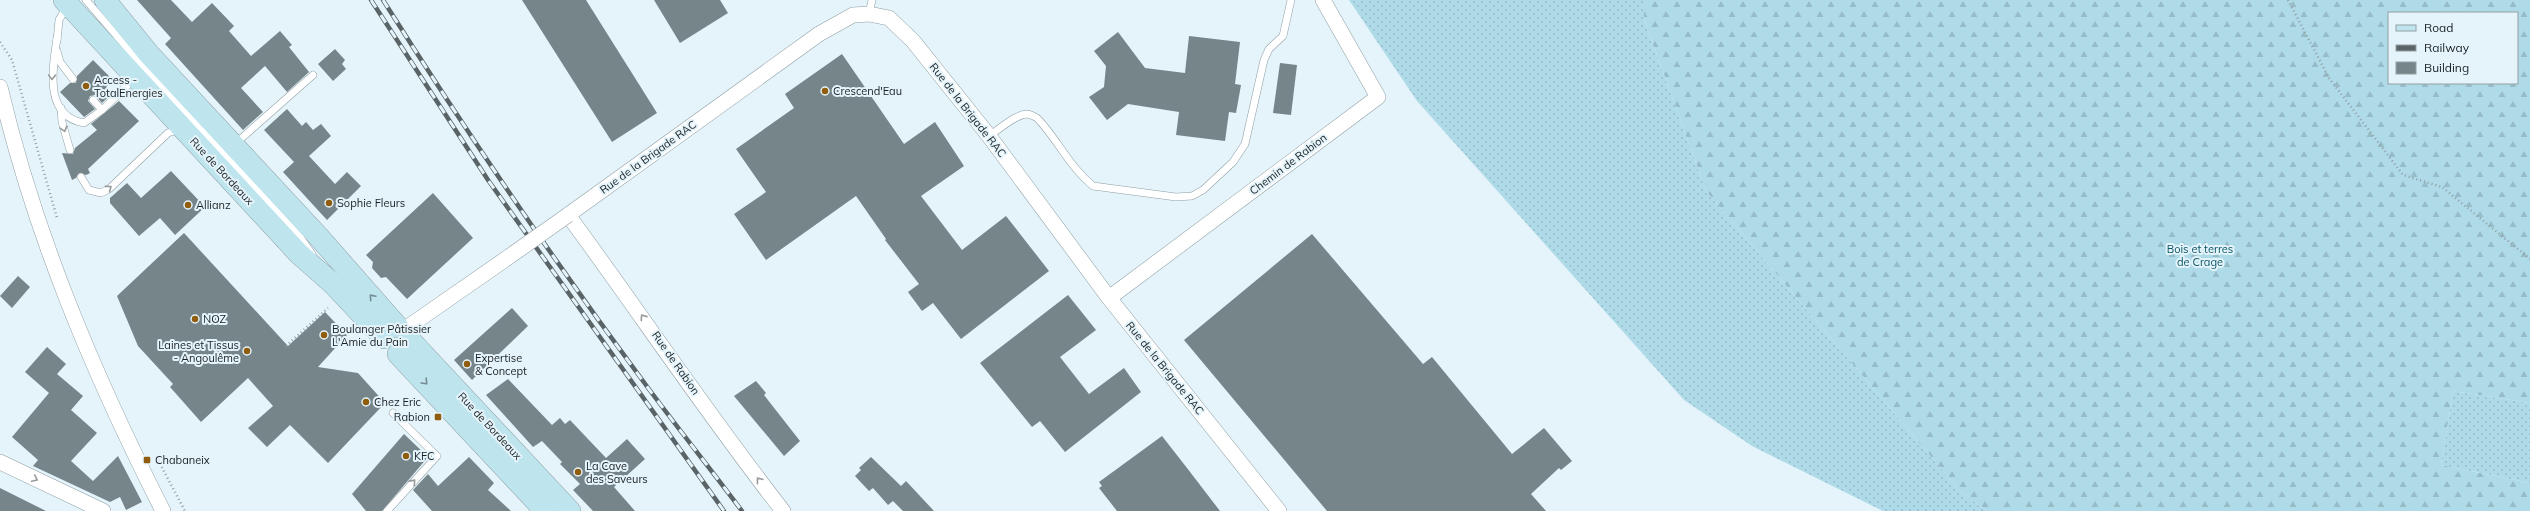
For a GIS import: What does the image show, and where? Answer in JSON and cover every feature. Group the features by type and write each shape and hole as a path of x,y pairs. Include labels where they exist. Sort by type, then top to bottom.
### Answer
{"main road":[{"name":"Rue de Bordeaux","path":"105,0 149,54 342,263 399,338 545,511"},
{"name":"Rue de Bordeaux","path":"73,1 136,76 299,254 335,287 399,338 513,450 570,511"}],"street":[{"name":"Chemin de Rabion","path":"1109,298 1378,97 1323,0"},
{"name":"Rue de la Brigade RAC","path":"399,338 510,256 819,34 871,7 889,18 913,41 989,136 1109,298 1279,511"},
{"path":"0,87 25,181 68,306 100,383 163,511"},
{"name":"Rue de Rabion","path":"568,215 637,309 749,467 783,511"},
{"path":"0,462 104,511"}],"lane":[{"path":"989,136 1019,116 1028,114 1038,118 1056,145 1083,178 1093,186 1176,197 1192,196 1204,190 1233,162 1245,144 1264,60 1269,48 1283,36 1291,0"},
{"path":"136,76 102,110 84,123 69,117 61,108 52,88 56,38 59,20 73,1 140,63 300,237 335,287"},
{"path":"56,38 60,62 73,79"},
{"path":"233,145 313,75"},
{"path":"92,100 102,110"},
{"path":"61,108 62,122 70,150"},
{"path":"81,176 89,190 101,194 109,189 168,133 183,128"},
{"path":"300,237 342,263"},
{"path":"387,511 437,456 393,412"},
{"path":"513,450 522,472"}],"path":[{"path":"2288,0 2329,78 2403,175 2442,187 2530,259"},
{"path":"0,42 12,60 58,222"},
{"path":"286,346 329,307 335,287"},
{"path":"156,456 185,511"}],"green space":[{"path":"1349,0 1644,0 1644,19 1706,191 1961,492 1987,511 1883,511 1752,446 1684,400 1417,101"},
{"name":"Bois et terres de Crage","path":"1644,0 2530,0 2530,403 2453,391 2441,465 2530,483 2530,511 1987,511 1961,492 1706,191 1644,19"},
{"path":"2453,391 2530,403 2530,483 2441,465"}],"building":[{"path":"137,0 171,0 192,22 212,3 234,26 229,31 251,56 280,31 292,45 289,47 309,72 287,92 265,66 241,88 263,112 243,130 165,44 171,38"},
{"path":"522,0 586,0 657,113 612,142"},
{"path":"654,0 720,0 728,13 680,43"},
{"path":"1118,32 1145,68 1185,73 1189,36 1240,42 1235,84 1241,85 1236,113 1229,112 1225,141 1176,135 1179,112 1128,104 1107,120 1089,97 1104,87 1106,66 1094,51"},
{"path":"335,49 345,60 342,64 346,69 333,81 318,64"},
{"path":"842,54 904,144 935,122 964,166 921,196 962,250 1006,216 1049,271 961,339 933,303 922,311 908,292 919,284 885,240 886,239 856,196 766,260 734,214 766,192 736,149 794,108 785,94"},
{"name":"Access - TotalEnergies","path":"93,60 113,80 106,87 112,93 102,103 95,95 90,96 88,101 95,109 84,117 60,92 70,83 76,83 77,76"},
{"path":"1280,63 1297,65 1291,115 1273,113"},
{"path":"119,101 139,121 88,169 90,173 86,175 79,173 76,178 72,180 62,153 73,154 75,148 97,130 91,124"},
{"path":"287,109 302,126 306,122 313,130 321,124 331,136 309,156 335,184 347,172 361,186 327,220 283,172 294,162 264,130"},
{"path":"171,171 205,207 175,235 160,218 139,236 110,203 110,198 127,183 141,198"},
{"path":"433,193 473,238 407,299 386,277 381,278 372,268 373,262 366,255"},
{"name":"NOZ","path":"184,233 288,346 325,312 347,335 318,367 358,373 385,403 328,463 290,425 267,447 248,428 273,406 248,378 201,422 170,387 173,384 138,346 117,296"},
{"path":"1312,234 1423,364 1432,357 1512,454 1544,428 1572,461 1561,470 1559,468 1531,494 1546,511 1327,511 1184,340"},
{"path":"18,276 30,287 12,308 0,296"},
{"path":"1068,295 1096,330 1060,357 1089,394 1124,368 1141,392 1065,452 1040,421 1032,427 980,363"},
{"path":"512,308 528,326 472,380 454,360"},
{"path":"47,347 66,364 57,374 83,396 71,410 97,433 71,461 93,481 118,456 142,502 126,510 120,497 110,502 33,466 38,460 12,437 49,393 25,372"},
{"path":"508,379 552,425 560,418 565,424 570,420 606,458 627,439 645,459 614,487 635,511 593,511 573,490 580,484 560,464 562,462 542,441 533,447 486,395"},
{"path":"756,381 766,393 764,395 800,441 784,456 734,396"},
{"path":"404,434 428,457 382,511 366,511 352,494"},
{"path":"1162,436 1220,511 1117,511 1099,488 1102,486 1099,482"},
{"path":"469,457 494,483 488,490 511,511 432,511 413,490 428,474 438,486"},
{"path":"871,457 901,486 906,481 934,511 903,511 893,501 888,505 873,488 869,491 855,476 861,470 859,468"},
{"path":"0,488 46,511 0,511"}],"railway":[{"path":"371,0 488,180 724,511"},
{"path":"383,0 445,97 542,241 609,335 742,511"}],"place":[{"name":"Access - TotalEnergies","path":"86,86"},
{"name":"Crescend'Eau","path":"825,91"},
{"name":"Sophie Fleurs","path":"329,203"},
{"name":"Allianz","path":"188,205"},
{"name":"NOZ","path":"195,319"},
{"name":"Boulanger Pâtissier L'Amie du Pain","path":"324,335"},
{"name":"Laines et Tissus - Angoulême","path":"247,351"},
{"name":"Expertise & Concept","path":"467,364"},
{"name":"Chez Eric","path":"366,402"},
{"name":"Rabion","path":"438,417"},
{"name":"KFC","path":"406,456"},
{"name":"Chabaneix","path":"147,460"},
{"name":"La Cave des Saveurs","path":"578,472"}]}
